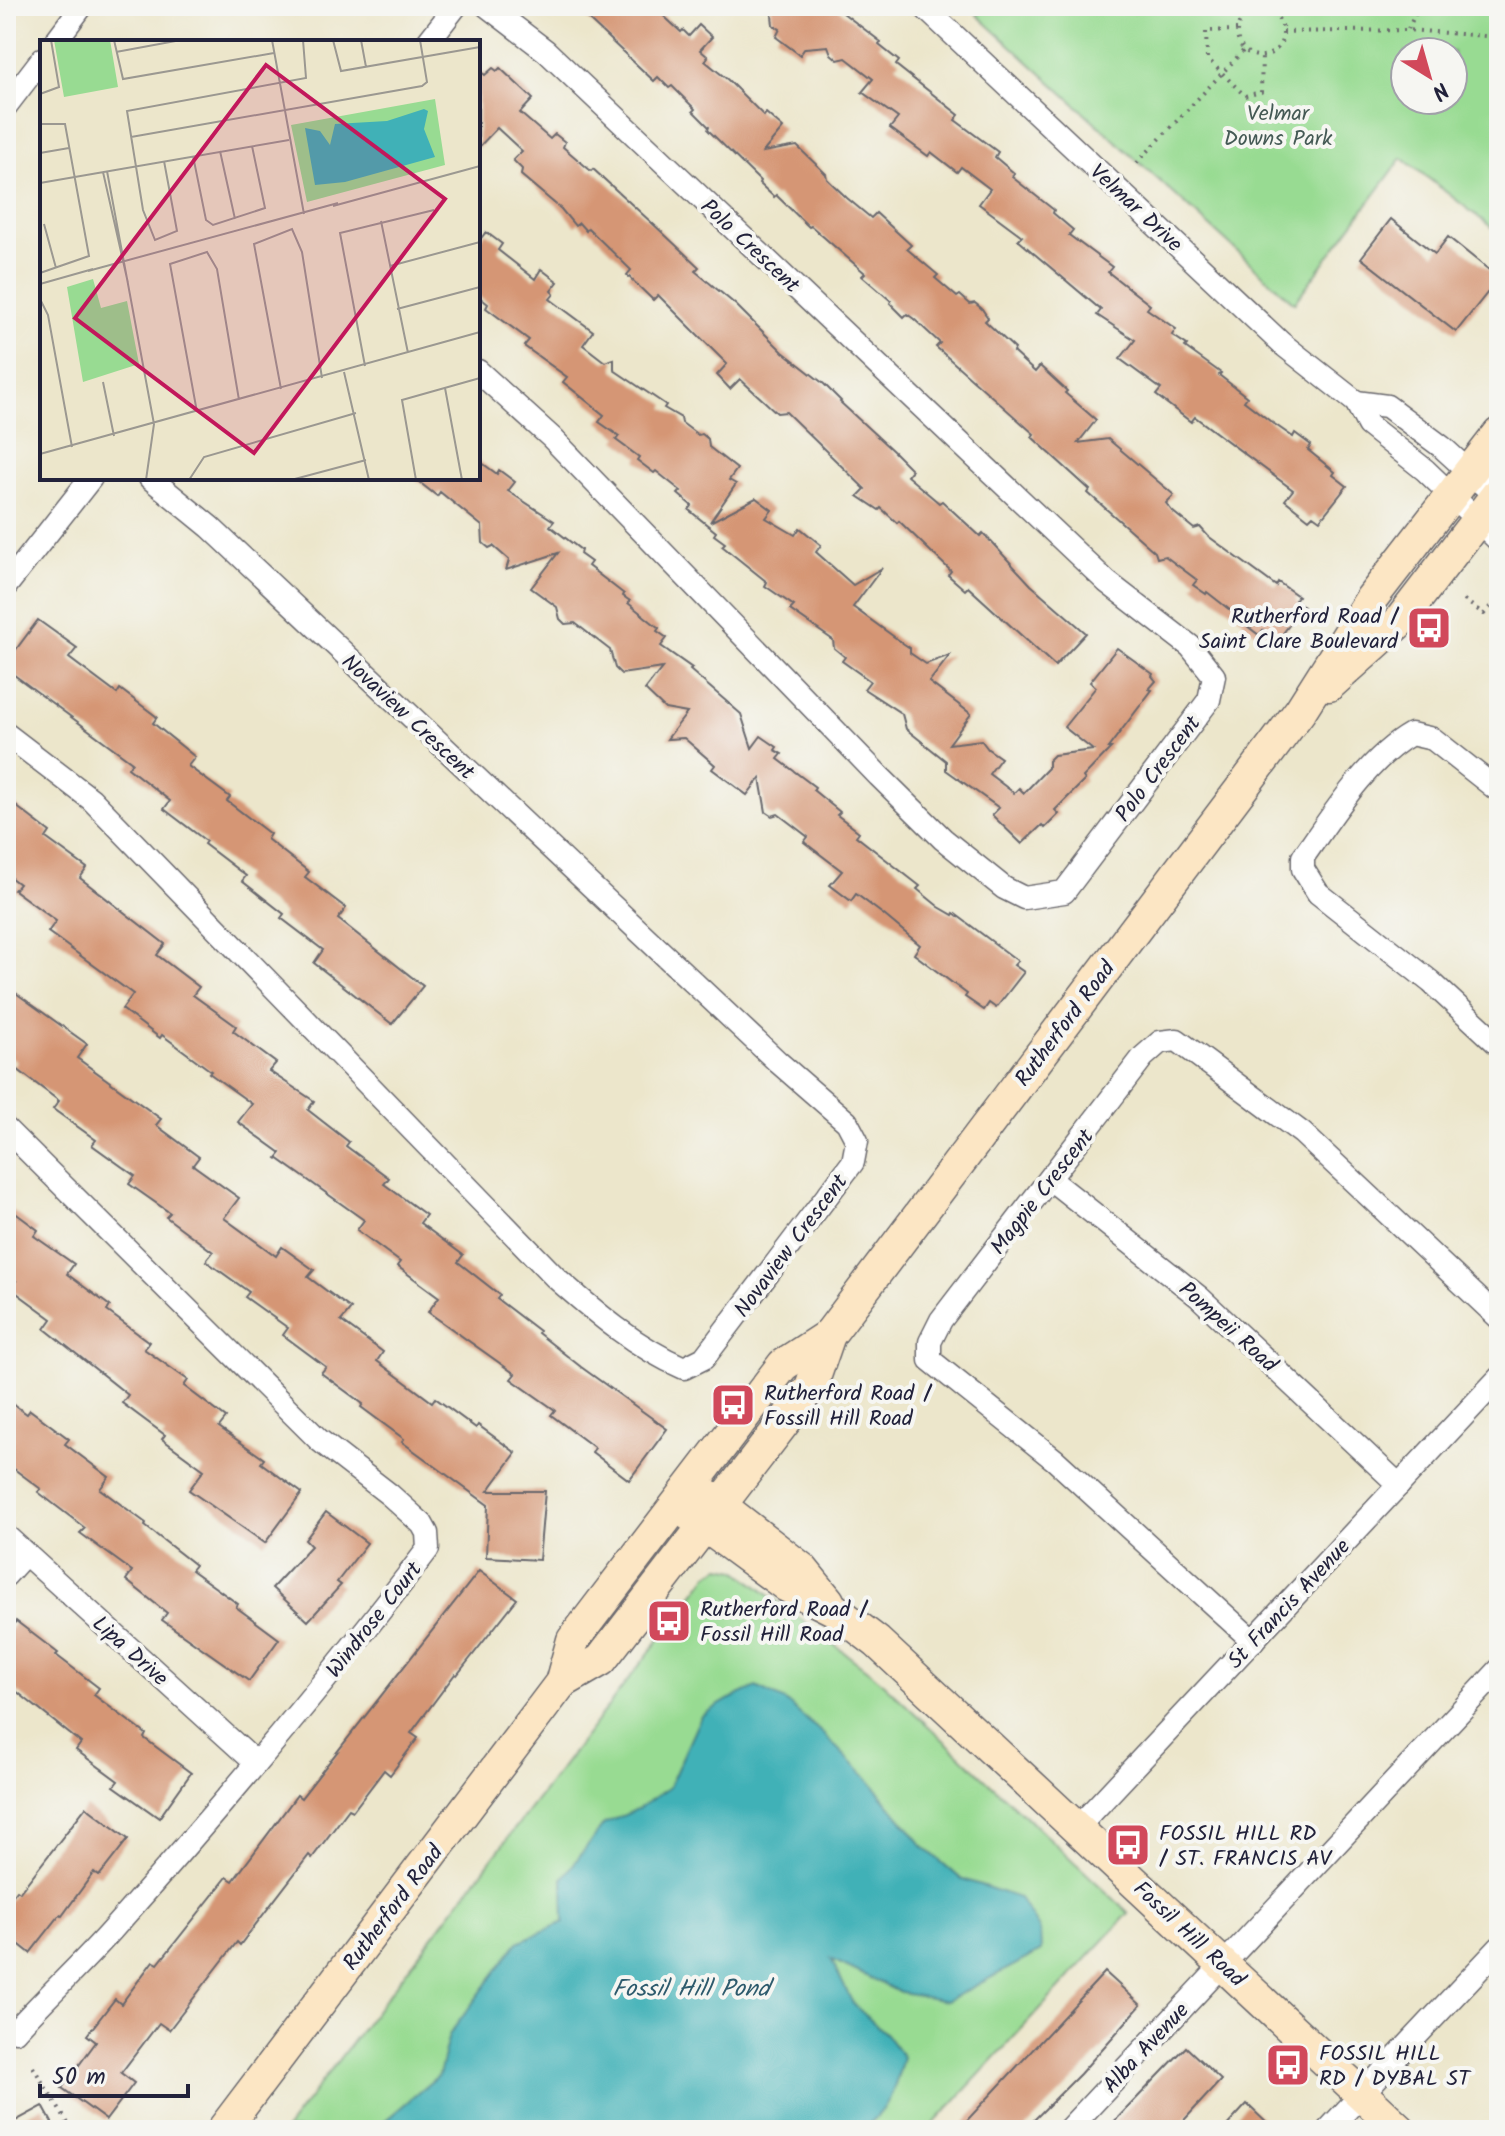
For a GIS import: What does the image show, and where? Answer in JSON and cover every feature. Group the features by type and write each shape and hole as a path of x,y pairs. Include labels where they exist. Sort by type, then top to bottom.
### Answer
{"main road":[{"name":"Rutherford Road","path":"561,1683 601,1660 811,1387 829,1335 1300,711 1371,599 1499,434"},
{"name":"Rutherford Road","path":"1300,711 1399,622 1494,509"},
{"name":"Rutherford Road","path":"223,2130 561,1683 573,1640 684,1494 783,1365 829,1335"},
{"name":"Fossil Hill Road","path":"684,1494 713,1516 787,1586 835,1610 877,1642 1400,2130"}],"street":[{"path":"56,40 82,6"},
{"path":"430,40 456,6"},
{"name":"Polo Crescent","path":"480,373 552,438 943,839 1004,888 1024,898 1064,892 1209,700 1214,676 1190,646 1107,582 546,51 487,6"},
{"name":"Velmar Drive","path":"923,6 1281,343 1356,402 1387,406 1442,447 1461,484 1494,509"},
{"path":"6,106 40,62"},
{"path":"6,586 89,480"},
{"name":"Novaview Crescent","path":"6,734 91,799 555,1277 596,1313 658,1357 684,1368 704,1358 853,1162 857,1141 847,1122 732,1020 210,527 152,480"},
{"path":"1499,791 1433,739 1411,734 1393,744 1349,794 1303,857 1303,869 1318,893 1431,982 1499,1045"},
{"name":"Magpie Crescent","path":"1253,1641 1055,1460 930,1360 930,1342 941,1320 1143,1057 1160,1042 1177,1040 1302,1133 1499,1318"},
{"name":"Windrose Court","path":"6,1129 319,1440 422,1524 427,1533 428,1549 256,1763 109,1933 15,2031"},
{"name":"Pompeii Road","path":"1050,1179 1199,1297 1399,1485"},
{"name":"St Francis Avenue","path":"1077,1828 1499,1378"},
{"name":"Lipa Drive","path":"6,1536 256,1763"},
{"path":"6,1575 25,1554"},
{"name":"Alba Avenue","path":"1068,2130 1499,1670"},
{"path":"1328,2130 1499,1948"}],"path":[{"path":"1408,30 1419,6"},
{"path":"1255,9 1267,11 1282,26 1282,40 1275,51 1262,56 1244,50 1237,30 1243,18 1255,9"},
{"path":"1237,30 1206,31 1207,58 1245,96 1261,92 1262,56"},
{"path":"1283,32 1408,30 1499,37"},
{"path":"1137,163 1244,50"},
{"path":"1464,600 1484,614 1499,596"},
{"path":"33,2067 72,2130"}],"green space":[{"name":"Velmar Downs Park","path":"984,6 1499,6 1499,233 1402,158 1294,303 977,15"},
{"path":"721,1567 736,1570 875,1676 1129,1913 928,2130 285,2130 709,1574"}],"water":[{"name":"Fossil Hill Pond","path":"756,1687 785,1701 822,1733 869,1780 923,1846 960,1878 1019,1898 1040,1930 1041,1951 947,2001 901,1993 831,1959 853,2004 886,2034 903,2057 894,2089 884,2108 860,2130 374,2130 439,2075 449,2035 518,1942 564,1922 563,1878 604,1824 638,1809 669,1787 701,1716"}],"building":[{"path":"574,6 653,6 689,36 699,25 712,37 700,50 708,57 705,61 764,116 766,113 783,128 763,152 797,146 847,198 871,218 876,213 911,245 907,249 938,275 935,278 957,297 960,295 982,309 988,318 985,321 1015,349 1013,352 1035,372 1040,366 1096,420 1078,443 1108,439 1174,495 1166,503 1172,511 1194,529 1200,527 1276,586 1278,582 1298,596 1295,600 1303,607 1277,641 1263,630 1259,635 1243,623 1207,592 1193,585 1197,580 1165,556 1157,558 1155,552 1088,493 1090,490 1032,437 1034,434 936,347 940,343 914,319 907,314 904,317 862,276 865,273 759,183 708,130 709,127 693,111 695,109 672,86 669,88 658,77 654,81"},
{"path":"771,6 834,6 881,42 879,45 899,61 896,65 959,115 955,120 998,152 995,157 1014,173 1012,177 1054,210 1053,213 1073,230 1069,235 1112,267 1108,272 1150,305 1147,309 1176,329 1172,335 1221,373 1219,375 1247,397 1244,401 1293,437 1295,433 1311,445 1308,450 1347,486 1320,520 1313,515 1309,519 1285,500 1293,490 1195,417 1191,422 1156,395 1161,389 1120,359 1135,340 1097,315 1101,310 1018,240 1022,236 979,204 990,189 961,167 957,172 931,152 928,156 890,128 898,118 862,92 873,79 846,58 838,60 828,46 805,48 800,55 776,37 780,29 773,25"},
{"path":"493,68 497,71 500,68 533,99 520,113 550,139 555,134 565,142 563,147 591,171 593,169 664,234 699,267 695,271 736,305 783,352 824,384 893,451 912,470 907,476 939,503 942,501 980,536 983,533 1031,585 1086,633 1055,666 968,587 965,590 948,575 951,571 899,521 897,523 881,508 879,510 858,496 865,489 786,412 777,413 740,379 730,389 717,375 727,364 658,295 653,300 627,275 631,270 588,228 586,231 579,223 575,226 561,209 521,175 522,169 513,160 522,151 497,128 480,146 480,71 485,75"},
{"path":"1391,219 1435,254 1448,237 1499,278 1456,332 1361,258"},
{"path":"486,232 502,244 498,250 535,279 541,269 558,282 551,291 554,294 550,299 593,331 583,345 605,362 614,359 614,370 666,405 664,408 681,418 682,423 698,435 702,434 708,439 709,447 737,469 729,480 736,484 710,522 756,498 772,510 766,518 795,535 800,528 821,545 816,552 853,585 882,568 853,607 910,648 910,653 926,664 950,655 929,682 971,714 949,744 981,740 1001,758 989,774 1014,793 1019,788 1024,793 1048,768 1048,761 1054,755 1093,750 1064,727 1096,687 1090,682 1117,648 1153,674 1156,681 1149,689 1152,690 1108,748 1111,748 1055,810 1059,814 1045,828 1042,825 1022,844 992,815 999,808 946,770 946,761 906,729 902,714 864,689 870,681 842,661 845,657 834,648 833,640 790,610 794,606 765,586 767,582 722,546 725,543 714,535 716,532 689,510 692,506 678,494 681,491 637,460 639,457 616,440 619,436 599,422 604,415 563,382 567,377 524,346 529,340 486,308 488,304 480,298 480,240"},
{"path":"480,461 515,482 508,491 554,521 550,526 581,550 580,554 591,562 588,566 624,594 630,601 628,603 659,628 657,631 667,638 661,646 692,668 690,670 741,714 752,748 761,736 777,747 775,750 782,754 778,759 815,787 813,790 840,812 837,815 859,832 856,836 920,886 917,889 939,907 954,913 1018,961 1014,965 1024,972 996,1008 989,1003 984,1010 965,997 967,994 914,954 920,945 884,915 856,894 851,901 830,885 842,871 804,842 808,837 778,814 772,816 766,812 760,778 747,795 712,769 715,765 684,738 667,739 687,713 665,709 645,690 662,668 621,674 615,668 610,650 575,623 565,624 557,607 531,588 558,553 506,570 509,560 493,546 489,548 483,543 482,526 440,492 437,496 417,480 480,480"},
{"path":"38,620 77,648 69,658 117,694 120,689 157,717 153,723 195,757 188,766 230,797 227,801 270,834 267,839 309,872 305,877 346,908 338,919 423,986 392,1024 314,963 323,950 281,918 284,914 242,881 246,876 164,809 170,801 128,768 132,762 6,669 6,663"},
{"path":"12,803 50,832 46,838 87,868 80,878 165,944 157,955 199,987 193,995 236,1026 233,1031 276,1063 269,1071 314,1101 308,1110 349,1142 346,1146 389,1178 384,1184 426,1215 420,1223 463,1255 458,1262 500,1295 497,1299 538,1333 667,1429 629,1480 592,1452 595,1448 551,1415 555,1410 511,1379 515,1374 428,1312 439,1297 397,1266 400,1262 357,1230 364,1220 277,1158 281,1153 238,1122 252,1104 162,1035 160,1038 122,1009 133,994 48,932 56,921 14,890 19,884 6,874 6,811"},
{"path":"6,986 87,1044 77,1058 161,1119 156,1125 199,1157 193,1165 239,1198 224,1218 276,1256 282,1247 314,1270 308,1277 351,1309 341,1321 383,1352 377,1361 432,1402 435,1398 516,1453 488,1491 545,1491 539,1560 486,1557 488,1505 402,1442 404,1439 361,1407 363,1404 321,1373 326,1367 283,1335 288,1328 245,1297 249,1292 206,1261 213,1252 166,1217 170,1213 129,1184 135,1176 92,1145 96,1140 53,1109 59,1101 13,1066 17,1061 6,1053"},
{"path":"6,1206 38,1230 34,1236 74,1264 67,1274 110,1306 107,1311 149,1342 144,1349 188,1380 184,1386 226,1418 219,1427 264,1459 261,1463 302,1493 265,1543 189,1490 204,1470 162,1439 165,1435 122,1403 128,1395 45,1329 52,1319 10,1288 16,1281 6,1274"},
{"path":"6,1399 27,1414 30,1410 69,1439 65,1444 109,1477 100,1489 195,1565 191,1570 279,1639 249,1681 162,1620 167,1613 126,1580 132,1571 80,1533 85,1528 6,1463"},
{"path":"326,1512 367,1543 337,1582 341,1585 308,1621 272,1588 311,1546 305,1540"},
{"path":"479,1571 517,1599 411,1733 418,1738 390,1775 384,1770 312,1858 309,1855 169,2030 159,2023 121,2073 134,2083 106,2120 62,2088 96,2042 87,2035 115,1999 121,2004 153,1961 158,1964 227,1877 233,1881 297,1795 301,1798"},
{"path":"16,1621 99,1688 94,1695 191,1773 159,1818 114,1786 118,1781 76,1750 81,1743 6,1683 6,1635"},
{"path":"86,1807 128,1839 99,1876 94,1872 30,1953 6,1934 6,1904 17,1890 20,1892"},
{"path":"1105,1972 1141,2005 1080,2074 1024,2130 958,2130"},
{"path":"1186,2047 1221,2080 1175,2130 1106,2130"},
{"path":"1247,2104 1274,2130 1223,2130"},
{"path":"43,2106 56,2130 6,2130 6,2126"}],"place":[{"name":"Rutherford Road / Saint Clare Boulevard","path":"1429,628"},
{"name":"Rutherford Road / Fossill Hill Road","path":"733,1405"},
{"name":"Rutherford Road / Fossil Hill Road","path":"669,1621"},
{"name":"FOSSIL HILL RD / ST. FRANCIS AV","path":"1128,1845"},
{"name":"FOSSIL HILL RD / DYBAL ST","path":"1288,2065"}]}
